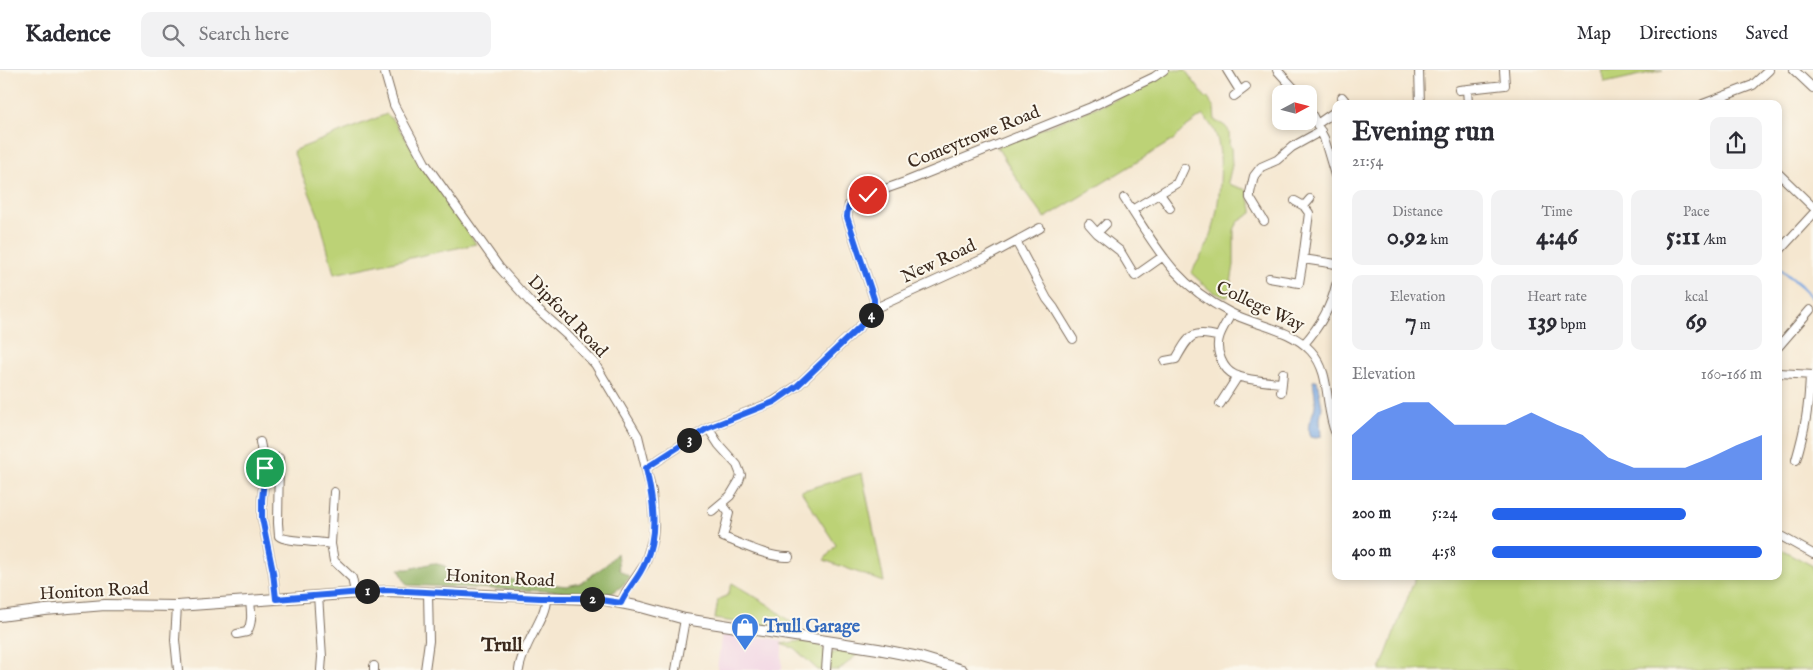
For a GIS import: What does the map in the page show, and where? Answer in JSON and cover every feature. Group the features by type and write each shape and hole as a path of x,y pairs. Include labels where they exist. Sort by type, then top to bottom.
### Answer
{"street":[{"name":"Dipford Road","path":"384,70 394,105 426,162 499,268 531,303 570,338 595,364 638,436 654,513 653,537 645,564 626,592 621,603"},
{"name":"Comeytrowe Road","path":"874,306 874,299 847,217 849,205 854,200 897,185 1089,108 1154,77 1164,70"},
{"path":"1227,70 1240,91"},
{"path":"1277,70 1291,85"},
{"path":"1419,70 1420,100"},
{"path":"1504,70 1506,84"},
{"path":"1713,100 1753,85 1769,70"},
{"path":"1794,70 1813,88"},
{"path":"1467,100 1463,90 1515,84"},
{"path":"1726,95 1728,100"},
{"path":"1264,221 1255,214 1250,193 1254,176 1264,160 1277,160 1319,128 1332,115"},
{"path":"1319,128 1332,161"},
{"path":"1132,210 1182,182 1184,168"},
{"path":"1782,177 1813,207"},
{"path":"1160,194 1170,208"},
{"name":"College Way","path":"1124,198 1162,257 1185,283 1203,297 1231,314 1295,337 1312,352 1322,371 1332,401 1330,417 1332,423"},
{"path":"1304,206 1310,199"},
{"path":"1269,278 1303,283 1303,259 1309,213 1304,206 1294,201"},
{"path":"1782,251 1813,214"},
{"path":"1089,224 1097,233 1120,251 1140,284"},
{"path":"1097,233 1106,224"},
{"name":"New Road","path":"874,306 880,306 986,258 1040,228"},
{"path":"1016,241 1038,284 1073,339"},
{"path":"1135,276 1162,257"},
{"path":"1303,259 1332,263"},
{"path":"1304,344 1321,322 1332,297"},
{"path":"646,468 708,428 774,402 797,386 836,347 866,322 871,316 874,306"},
{"path":"1782,343 1810,310"},
{"path":"1796,311 1804,318"},
{"path":"1231,314 1219,337 1218,351 1222,362 1228,370 1238,376 1282,383"},
{"path":"1165,361 1176,359 1193,335 1199,333 1219,337"},
{"path":"1176,359 1181,366"},
{"path":"1281,392 1283,373"},
{"path":"1782,373 1811,375 1809,408 1796,460"},
{"path":"1220,404 1238,376"},
{"path":"708,428 718,445 737,465 741,475 730,496 712,512"},
{"path":"271,447 261,446 265,468 262,518 273,572 276,599"},
{"path":"279,458 279,536 284,540 318,541 331,544"},
{"path":"334,492 331,544 334,561 352,578 354,592"},
{"path":"722,504 729,513 722,540 781,558 789,557"},
{"path":"1782,537 1813,554"},
{"name":"Honiton Road","path":"0,616 105,605 177,606 387,590 546,598 588,598 621,603 685,619 919,657 962,670"},
{"path":"425,670 430,641 428,592"},
{"path":"318,595 322,657 320,670"},
{"path":"519,670 522,653 545,607 546,598"},
{"path":"242,636 247,632 251,621 250,601"},
{"path":"177,606 175,640 178,670"},
{"path":"676,670 685,619"},
{"path":"826,670 828,642"}],"shaded area":[{"path":"722,631 782,640 782,670 717,670"}],"green space":[{"path":"1170,70 1185,70 1214,108 1215,121 1224,125 1228,130 1232,165 1228,182 1231,185 1247,190 1252,208 1252,213 1238,222 1234,230 1234,265 1229,295 1225,297 1211,291 1191,273 1212,232 1220,181 1218,140 1214,130 1203,115 1186,127 1173,140 1045,218 1025,192 997,147 1129,94"},
{"path":"1602,70 1663,70 1605,83"},
{"path":"387,114 396,124 476,244 334,274 320,220 293,151"},
{"path":"862,473 884,582 824,560 836,545 801,491"},
{"path":"1782,550 1813,566 1813,670 1380,670 1414,580 1782,580"},
{"path":"617,553 619,570 630,577 611,594 407,585 399,569 409,569 433,563 445,566 451,576 458,582 489,584 508,579 566,586 581,583 606,565"},
{"path":"732,583 769,605 801,630 801,632 715,619 718,600 728,595"},
{"path":"800,641 818,644 825,651 834,653 845,649 865,652 857,655 839,670 818,670 795,649 781,644"}],"water":[{"path":"1317,380 1322,407 1320,419 1321,437 1316,438 1310,437 1308,428 1315,406 1313,381"}],"waterway":[{"path":"1782,270 1813,299"}],"place":[{"name":"Trull Garage","path":"745,651"}],"district":[{"name":"Trull","path":"502,645"}],"route":[{"path":"265,468 262,518 273,572 276,599 387,590 486,596 588,598 621,603 626,592 645,564 653,537 654,513 652,493 646,468 708,428 774,402 797,386 871,316 874,299 847,217 849,205 854,200 868,195"}]}
